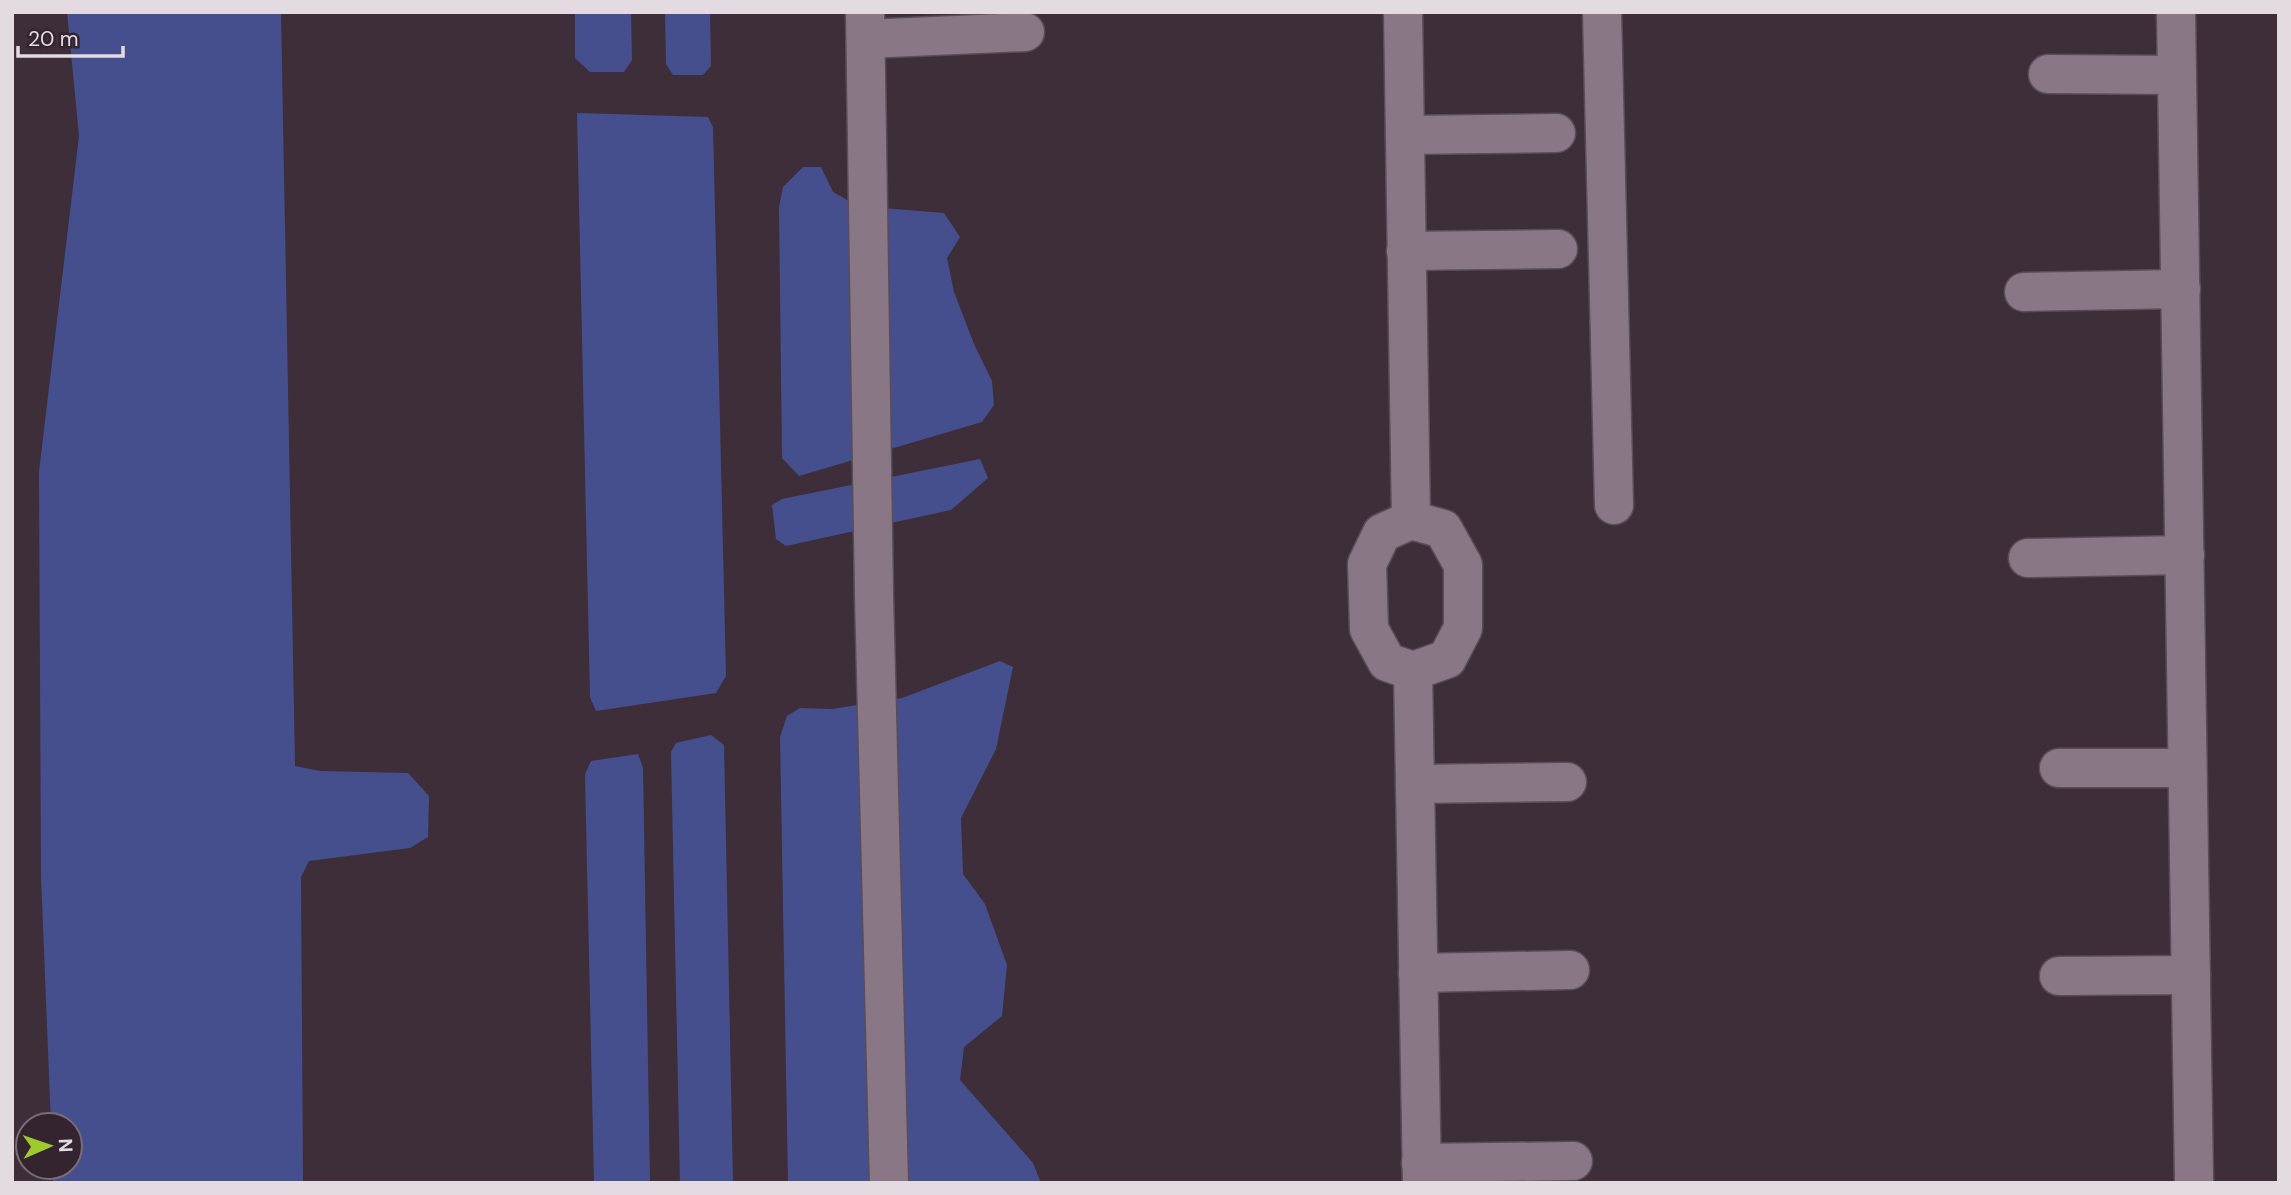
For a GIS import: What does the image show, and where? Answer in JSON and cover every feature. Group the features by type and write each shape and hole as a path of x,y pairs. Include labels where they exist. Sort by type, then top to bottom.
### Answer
{"street":[{"path":"1403,12 1411,520"},
{"path":"1602,12 1614,505"},
{"path":"2176,12 2194,1183"},
{"path":"889,1183 874,596 866,25 1024,33"},
{"path":"2048,74 2177,75"},
{"path":"1405,135 1556,132"},
{"path":"1406,251 1558,249"},
{"path":"2024,292 2181,289"},
{"path":"1411,520 1443,529 1463,565 1463,628 1447,659 1413,671 1387,662 1369,629 1367,564 1382,533 1411,520"},
{"path":"2028,558 2185,555"},
{"path":"1413,671 1421,1173 1573,1161"},
{"path":"2059,768 2188,768"},
{"path":"1415,784 1567,782"},
{"path":"1418,973 1570,970"},
{"path":"2059,976 2190,975"}],"water":[{"path":"67,12 281,12 295,766 320,771 408,773 429,796 428,837 410,848 309,861 301,877 303,1183 53,1183 84,1181 84,1111 50,1111 41,876 39,472 79,136"},
{"path":"575,12 631,12 632,60 624,72 590,72 575,58"},
{"path":"665,12 710,12 711,66 703,75 673,75 666,64"},
{"path":"577,113 708,117 713,127 726,676 716,693 596,711 590,697"},
{"path":"803,167 821,167 833,192 858,206 944,213 960,237 947,258 954,292 992,381 994,405 982,422 799,476 782,458 779,207 783,187"},
{"path":"980,459 988,478 951,510 786,546 776,539 772,505 782,499"},
{"path":"1000,661 1013,667 996,749 961,818 963,874 985,904 1007,965 1002,1016 964,1047 960,1080 1033,1163 1041,1183 788,1183 780,737 787,716 800,708 832,709 902,698"},
{"path":"711,735 724,745 733,1183 680,1183 671,752 676,743"},
{"path":"638,754 643,768 650,1183 594,1183 585,774 591,761"}]}
